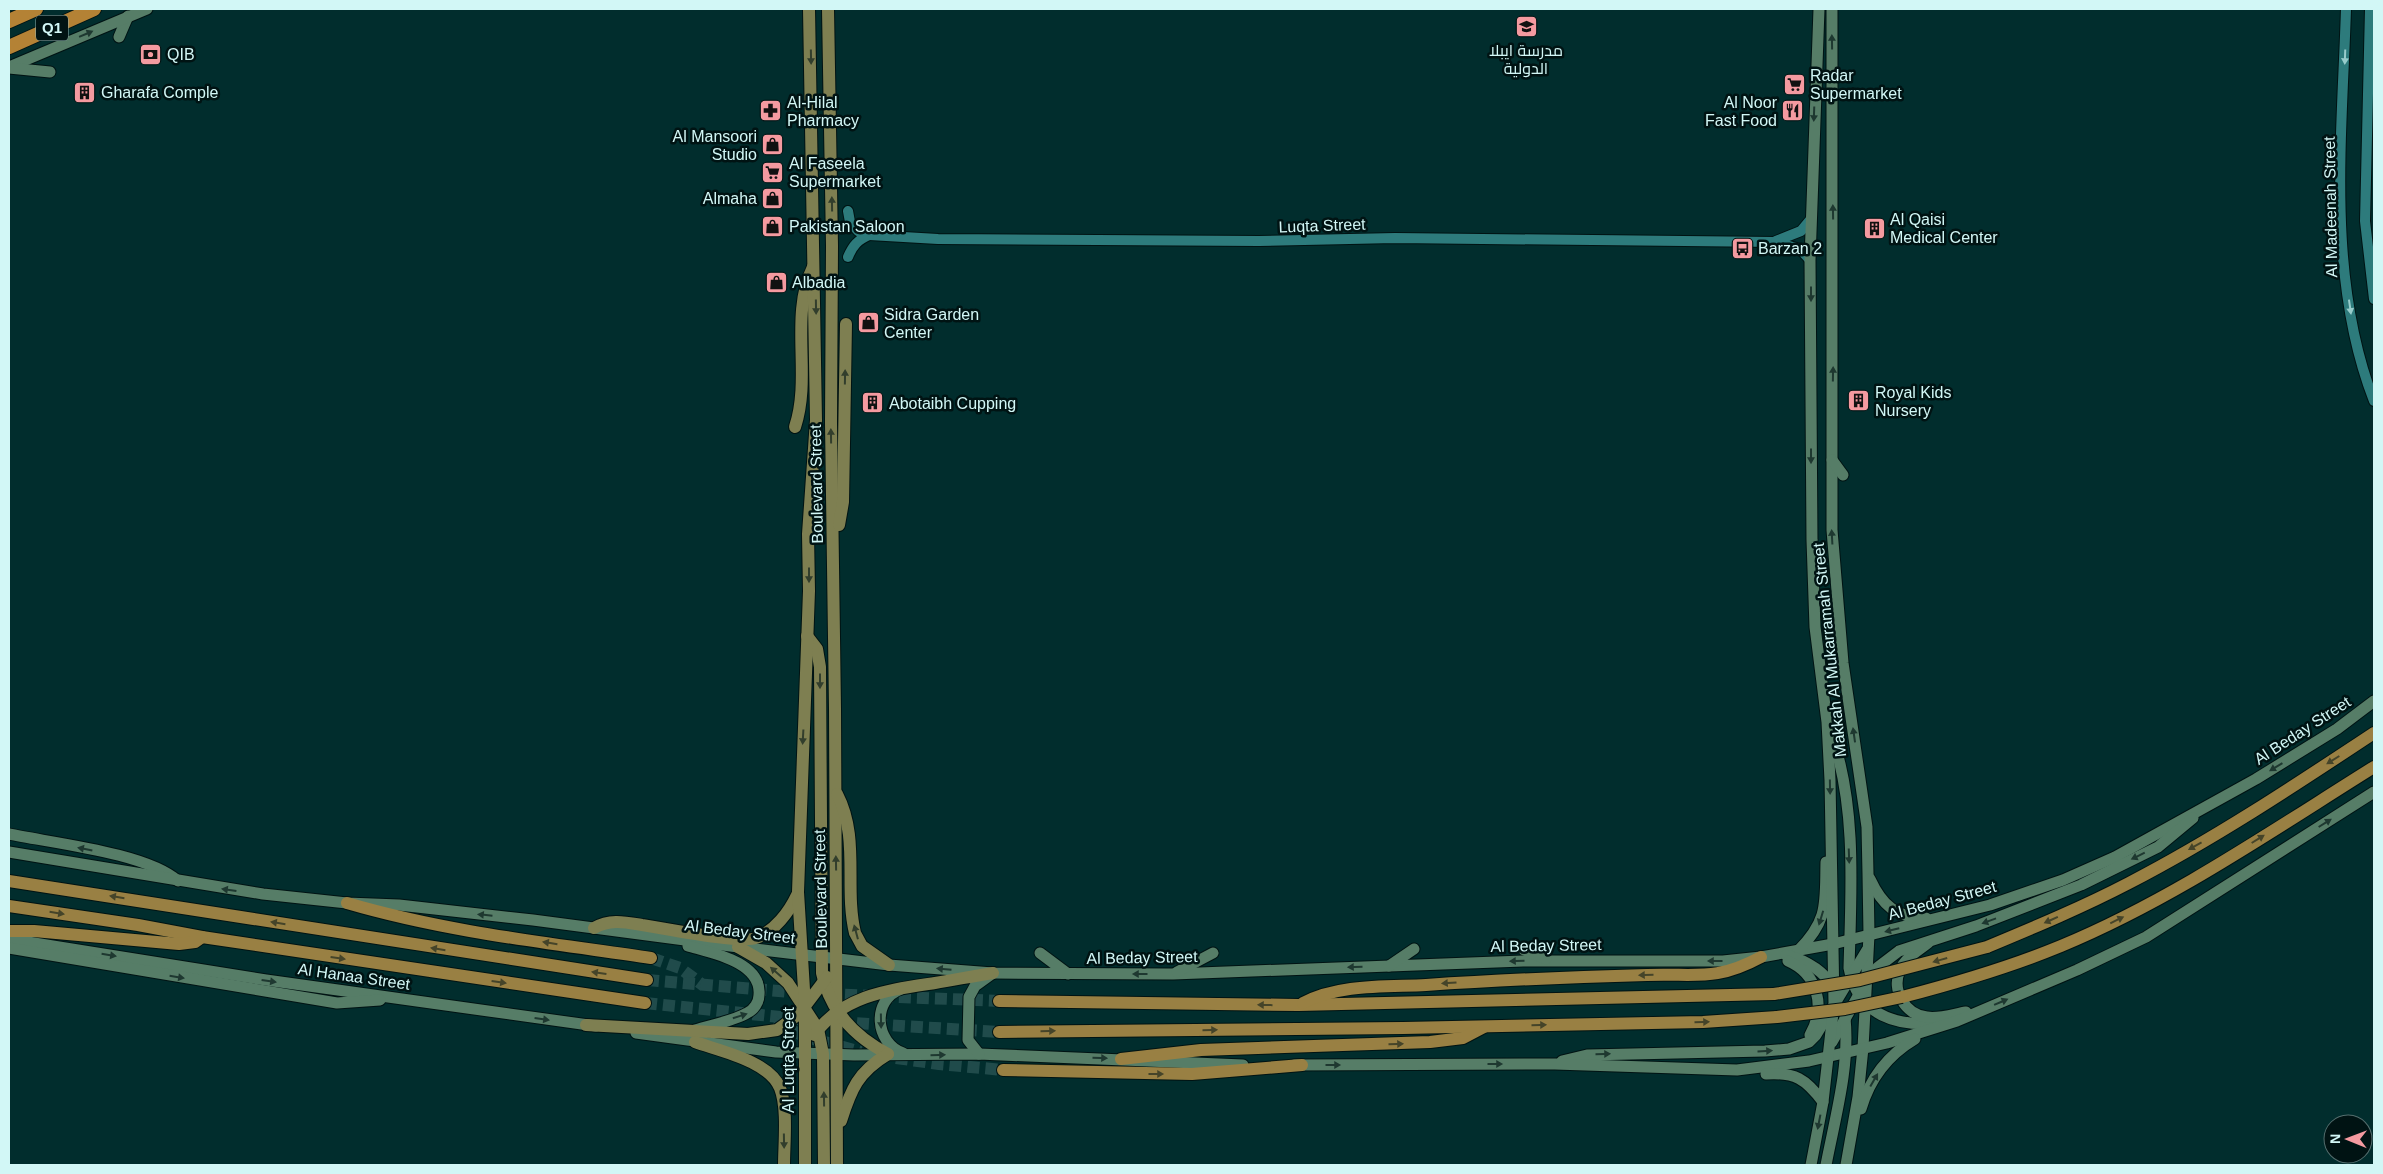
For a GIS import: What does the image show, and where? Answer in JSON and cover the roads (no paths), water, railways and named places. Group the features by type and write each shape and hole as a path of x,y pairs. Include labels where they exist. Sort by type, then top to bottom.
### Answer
{"highway":[{"name":"Q1","path":"9,21 36,9"},
{"name":"Q1","path":"9,47 94,9"},
{"path":"999,1002 1298,1005 1774,994 1860,980 1987,947 2129,883 2208,839 2374,734"},
{"path":"999,1032 1703,1022 1824,1013 1872,1004 1991,972 2061,946 2147,905 2215,866 2374,767"},
{"path":"9,881 647,980"},
{"path":"347,903 380,912 470,930 650,958"},
{"name":"Al Hanaa Street","path":"9,906 128,924 202,938 645,1004"},
{"path":"9,931 34,931 179,944 195,942 202,938"},
{"path":"1298,1005 1321,995 1359,988 1515,979 1655,974 1682,977 1729,973 1761,958"},
{"path":"1121,1059 1201,1050 1423,1043 1464,1038 1485,1026"},
{"path":"1003,1070 1192,1074 1302,1065"}],"main road":[{"path":"9,68 147,9"},
{"name":"Boulevard Street","path":"801,954 798,892 808,636 808,534 816,420 810,9"},
{"name":"Boulevard Street","path":"828,9 832,201 831,422 837,958"},
{"name":"Makkah Al Mukarramah Street","path":"1811,1165 1823,1102 1835,995 1827,722 1815,627 1812,540 1810,260 1819,9"},
{"name":"Makkah Al Mukarramah Street","path":"1832,9 1832,530 1838,614 1864,800 1869,941 1866,982 1862,1000 1862,1048 1852,1142 1846,1165"},
{"path":"119,38 128,16"},
{"path":"9,68 50,72"},
{"path":"795,428 800,404 804,294 815,262"},
{"path":"834,565 843,502 846,324"},
{"path":"1832,460 1843,475"},
{"path":"808,636 817,649 820,667 821,956 824,982 837,1011 861,1037 888,1054"},
{"name":"Al Beday Street","path":"662,938 889,965 993,973 1173,974 1550,961 1723,961 1761,958 1849,940 1869,941 2014,897 2094,867 2256,779 2330,734 2374,701"},
{"path":"1827,722 1838,753 1848,819 1850,977 1862,1000 1883,1016 1906,1024 1957,1021"},
{"path":"835,790 844,808 849,828 855,934 862,946 889,965"},
{"path":"586,1025 694,1036 804,1053 823,1054 979,1054 1121,1059 1178,1064 1555,1064 1685,1069 1760,1068 1829,1052 1845,1053 1924,1033 2077,970 2152,934 2374,792"},
{"path":"1866,982 1878,967 1899,951 2002,916 2081,885 2158,847 2172,837 2205,806"},
{"path":"1798,951 1813,936 1821,921 1825,902 1826,832 1831,818"},
{"path":"9,834 136,861 164,870 180,882"},
{"path":"9,852 180,882 263,894 347,903 399,905 662,938 724,957 745,967 757,980 759,998 748,1013 694,1036"},
{"path":"1868,874 1883,902 1892,910 1914,918 1950,916"},
{"path":"594,928 612,921 729,938 754,939 780,921 792,908 798,892"},
{"path":"1936,938 1907,960 1900,971 1897,983 1899,995 1905,1006 1915,1014 1928,1017 1984,1009"},
{"name":"Al Hanaa Street","path":"9,939 191,969 586,1025"},
{"path":"1555,1064 1587,1055 1765,1051 1801,1045 1816,1036 1835,995 1850,977 1869,941"},
{"path":"738,947 752,954 778,973 805,1006 818,1028 823,1054 824,1165"},
{"path":"9,948 337,1003 366,1002 389,998"},
{"path":"1389,966 1414,949"},
{"path":"1524,950 1550,961"},
{"path":"1040,953 1068,974"},
{"path":"1173,974 1213,953"},
{"name":"Al Luqta Street","path":"801,954 805,1006 805,1165"},
{"path":"1782,954 1800,959 1813,966 1835,995 1845,1018 1845,1053 1826,1165"},
{"path":"1761,958 1773,957 1795,964 1812,981 1817,992 1818,1015 1815,1027 1801,1045"},
{"path":"694,1036 748,1034 777,1030 792,1020 805,1006 824,982 837,958"},
{"path":"837,958 838,1165"},
{"path":"804,1053 818,1028 837,1011 867,996 993,973"},
{"path":"979,1054 968,1040 969,997 974,986 993,973"},
{"path":"908,987 896,991 887,999 881,1009 879,1021 882,1033 888,1043 897,1051 909,1054"},
{"path":"1829,1052 1845,1018 1862,1000"},
{"path":"1852,1142 1863,1104 1883,1064 1892,1055 1924,1033"},
{"path":"694,1036 754,1064 774,1078 783,1099 784,1165"},
{"path":"837,1133 845,1108 859,1077 872,1064 888,1054"},
{"path":"1685,1069 1705,1075 1791,1074 1804,1080 1823,1102"}],"street":[{"name":"Al Madeenah Street","path":"2346,9 2342,252 2358,351 2374,401"},
{"path":"2370,9 2365,221 2374,299"},
{"path":"848,211 850,222 854,227 858,231 869,235"},
{"name":"Luqta Street","path":"1775,242 1801,231 1811,219"},
{"name":"Luqta Street","path":"869,235 938,239 1259,241 1403,238 1775,242 1800,249 1810,260"},
{"path":"848,257 852,247 860,239 869,235"}],"tunnel":[{"path":"651,958 680,968 704,986"},
{"path":"647,980 802,993"},
{"path":"827,994 999,1001"},
{"path":"645,1003 799,1019"},
{"path":"774,1022 806,1037 861,1052"},
{"path":"839,1022 999,1032"},
{"path":"896,1058 1003,1070"}],"place":[{"name":"مدرسة ايبلا الدولية","path":"1526,26"},
{"name":"QIB","path":"151,54"},
{"name":"Radar Supermarket","path":"1794,84"},
{"name":"Gharafa Comple","path":"85,92"},
{"name":"Al-Hilal Pharmacy","path":"771,111"},
{"name":"Al Noor Fast Food","path":"1793,111"},
{"name":"Al Mansoori Studio","path":"773,145"},
{"name":"Al Faseela Supermarket","path":"773,172"},
{"name":"Almaha","path":"773,198"},
{"name":"Pakistan Saloon","path":"773,226"},
{"name":"Al Qaisi Medical Center","path":"1874,228"},
{"name":"Barzan 2","path":"1742,248"},
{"name":"Albadia","path":"776,282"},
{"name":"Sidra Garden Center","path":"868,323"},
{"name":"Royal Kids Nursery","path":"1859,401"},
{"name":"Abotaibh Cupping","path":"873,403"}]}
